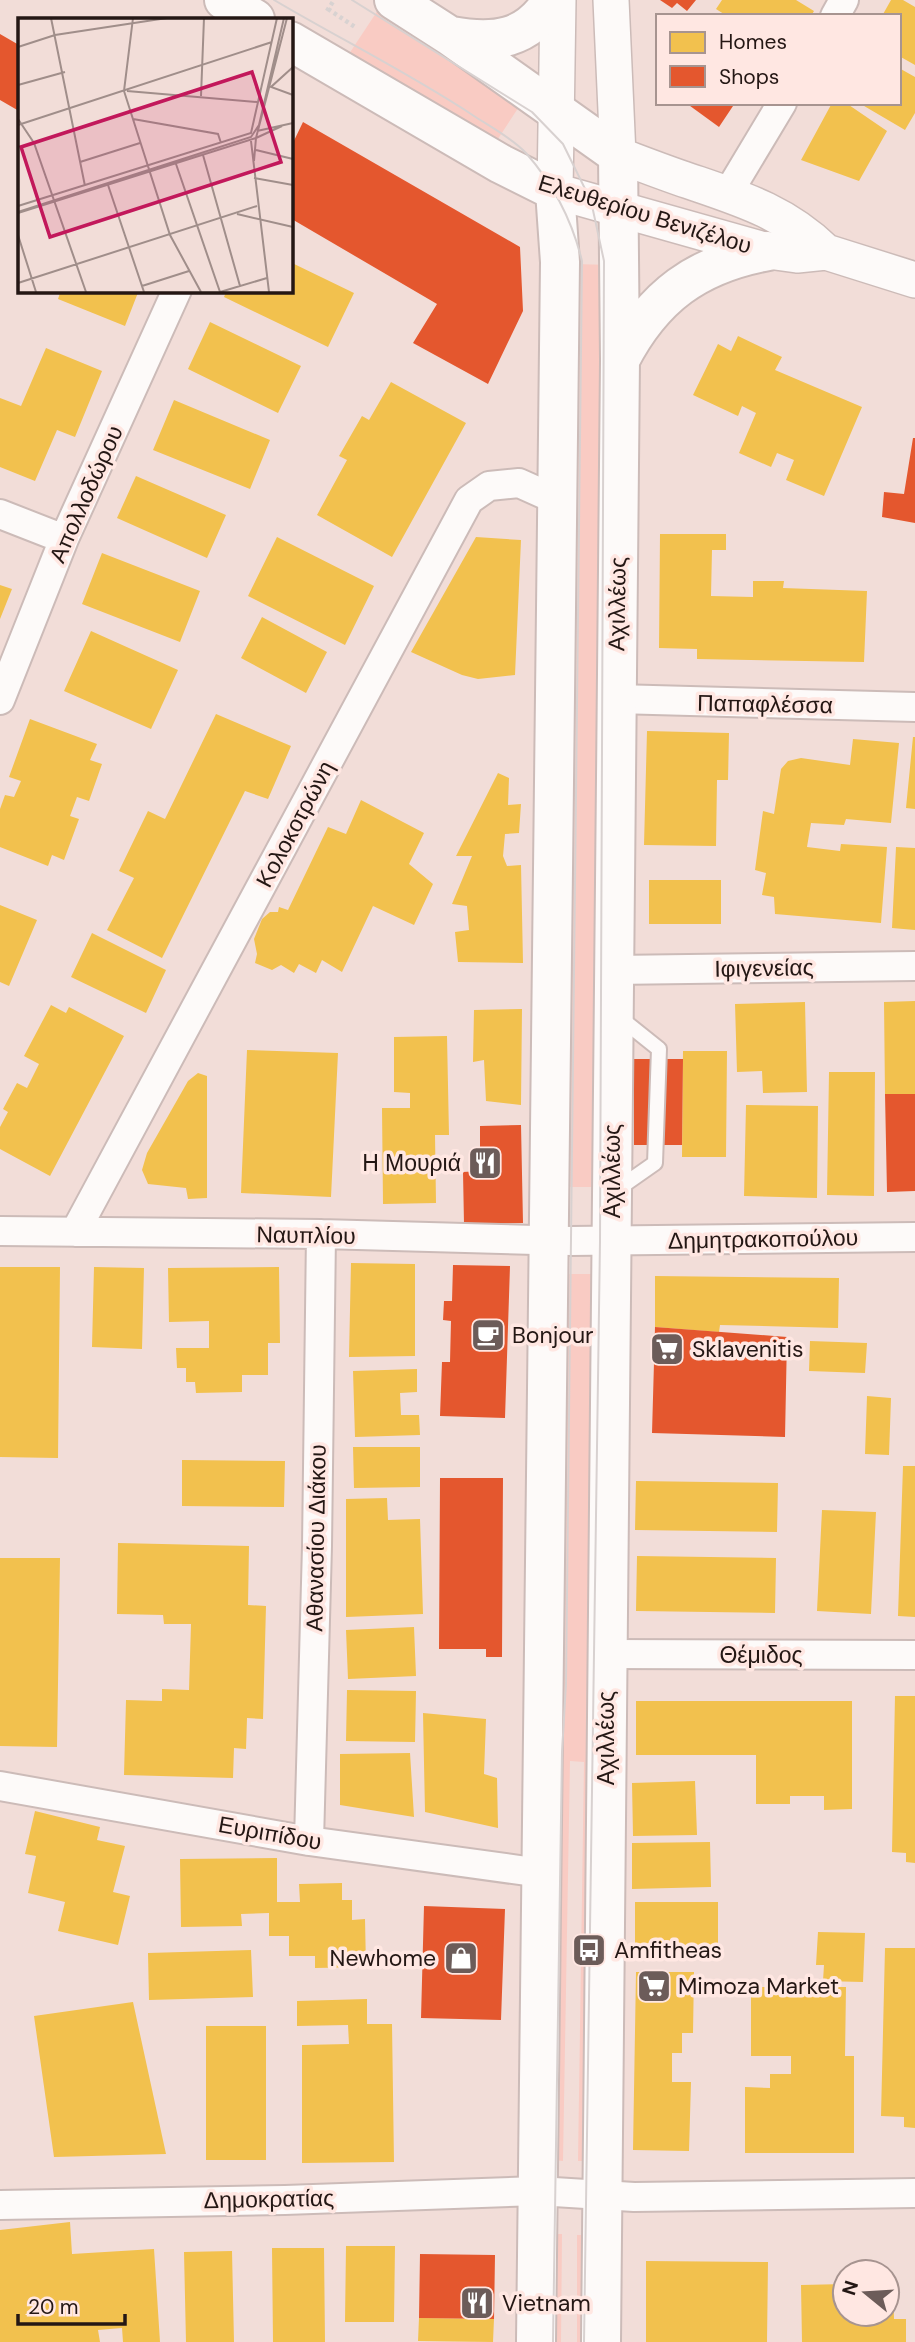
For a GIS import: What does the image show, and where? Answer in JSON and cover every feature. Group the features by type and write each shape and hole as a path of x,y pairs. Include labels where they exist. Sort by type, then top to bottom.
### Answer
{"main road":[{"path":"224,0 253,18"},
{"name":"Ελευθερίου Βενιζέλου","path":"394,0 450,36 618,155"},
{"path":"450,36 476,41 512,36 540,17 555,0"},
{"name":"Ελευθερίου Βενιζέλου","path":"306,31 501,164 555,191"},
{"name":"Αχιλλέως","path":"601,2342 620,360 621,209 618,155"},
{"path":"536,2342 560,262 555,191"},
{"path":"620,360 640,324 674,290 696,275 718,265 768,251"}],"street":[{"path":"555,0 555,191"},
{"name":"Αχιλλέως","path":"611,0 618,155"},
{"path":"728,193 781,105"},
{"name":"Ελευθερίου Βενιζέλου","path":"618,155 728,193 778,215 807,234 826,252"},
{"name":"Ελευθερίου Βενιζέλου","path":"555,191 768,251 797,255 826,252 915,280"},
{"name":"Απολλοδώρου","path":"0,700 64,539 176,292"},
{"name":"Κολοκοτρώνη","path":"75,1232 469,500 489,486 519,483 557,499"},
{"path":"0,514 64,539"},
{"name":"Παπαφλέσσα","path":"616,699 915,707"},
{"name":"Ιφιγενείας","path":"613,971 915,966"},
{"name":"Ναυπλίου","path":"0,1231 611,1240"},
{"name":"Αθανασίου Διάκου","path":"309,1841 317,1546 321,1234"},
{"name":"Δημητρακοπούλου","path":"611,1240 915,1237"},
{"name":"Θέμιδος","path":"607,1654 915,1655"},
{"name":"Ευριπίδου","path":"0,1786 309,1841 541,1873"},
{"name":"Δημοκρατίας","path":"0,2205 538,2191 602,2196"},
{"path":"602,2196 915,2193"}],"path":[{"path":"306,31 334,0"},
{"path":"328,9 355,27"}],"shaded area":[{"path":"380,7 524,99 492,148 345,60"},
{"path":"574,264 611,265 603,1187 566,1187"},
{"path":"566,1274 604,1274 591,2161 578,2161 584,1762 570,1761 563,2161 552,2160"},
{"path":"550,2234 562,2234 561,2342 549,2342"},
{"path":"577,2235 591,2235 590,2342 577,2342"}],"building: Homes":[{"path":"722,0 796,0 814,11 812,14 724,14 716,9"},
{"path":"891,0 903,0 915,7 915,65 901,57 901,14 883,14"},
{"path":"901,69 915,77 915,113 905,130 862,105 901,105"},
{"path":"831,105 849,105 887,131 859,181 801,160"},
{"path":"292,263 354,293 328,347 224,297 226,292 292,292"},
{"path":"60,292 138,292 125,326 58,299"},
{"path":"210,322 301,366 278,413 188,369"},
{"path":"738,336 782,357 775,370 862,407 824,496 786,480 794,460 777,453 771,467 739,453 756,413 742,406 738,416 693,395 718,344 731,351"},
{"path":"46,348 102,371 75,437 57,430 35,481 0,467 0,398 21,406"},
{"path":"391,382 466,423 392,557 317,515 347,460 339,456 362,416 369,420"},
{"path":"174,400 270,440 250,489 153,450"},
{"path":"136,476 226,515 207,558 117,518"},
{"path":"660,534 726,534 726,550 712,550 711,596 753,597 753,581 784,581 783,588 867,591 864,662 697,659 697,649 659,648"},
{"path":"277,537 374,586 345,645 248,596"},
{"path":"476,537 521,540 515,675 478,679 462,675 411,652"},
{"path":"102,553 200,591 180,642 82,604"},
{"path":"0,585 12,589 0,619"},
{"path":"262,617 327,652 306,693 241,658"},
{"path":"91,631 178,670 151,729 64,691"},
{"path":"216,714 291,746 268,799 245,791 162,958 107,930 134,878 119,871 148,811 165,819"},
{"path":"30,719 97,744 90,760 102,764 89,801 77,797 70,816 79,819 64,860 52,855 48,866 0,847 0,809 5,795 14,797 21,781 9,777"},
{"path":"647,731 729,733 728,780 717,780 716,846 644,845"},
{"path":"915,737 915,809 906,808"},
{"path":"853,739 899,743 891,823 846,819 844,825 811,823 807,847 840,851 841,844 887,847 881,923 775,914 774,897 762,895 766,873 755,870 763,811 774,814 781,769 788,761 801,758 850,765"},
{"path":"498,773 509,778 508,805 521,804 519,833 505,834 503,856 507,866 521,865 523,963 458,962 455,932 469,930 467,906 452,904 472,856 456,856"},
{"path":"361,800 424,833 409,864 433,884 414,925 373,906 342,972 322,960 316,973 299,964 294,973 281,965 272,970 255,963 257,954 254,939 262,919 270,912 278,912 279,907 288,910 328,827 346,834"},
{"path":"896,847 915,848 915,930 892,928"},
{"path":"649,880 721,880 721,924 649,924"},
{"path":"0,905 37,920 9,986 0,982"},
{"path":"92,933 166,970 146,1013 71,977"},
{"path":"915,1001 915,1094 885,1094 884,1002"},
{"path":"805,1002 807,1092 763,1093 762,1071 737,1072 735,1004"},
{"path":"51,1005 66,1013 69,1007 124,1036 50,1176 0,1149 0,1127 8,1112 3,1109 17,1083 27,1088 39,1064 24,1056"},
{"path":"522,1009 521,1105 486,1101 484,1060 473,1062 474,1010"},
{"path":"447,1036 449,1135 435,1135 436,1203 383,1204 382,1108 410,1108 410,1093 394,1092 394,1037"},
{"path":"247,1050 338,1053 331,1197 241,1193"},
{"path":"683,1051 727,1051 726,1157 682,1157"},
{"path":"829,1072 875,1072 874,1196 827,1195"},
{"path":"198,1073 207,1076 207,1198 188,1199 186,1188 148,1184 142,1170 147,1153 188,1081"},
{"path":"746,1105 818,1106 817,1198 744,1196"},
{"path":"351,1263 415,1264 415,1356 349,1357"},
{"path":"0,1267 60,1267 58,1458 0,1457"},
{"path":"94,1267 144,1268 142,1349 92,1347"},
{"path":"279,1267 280,1343 268,1343 268,1375 242,1375 242,1392 196,1393 195,1382 186,1382 186,1368 177,1368 176,1348 209,1348 209,1321 169,1322 168,1268"},
{"path":"655,1276 839,1278 838,1328 720,1325 719,1332 655,1327"},
{"path":"810,1341 867,1343 865,1373 809,1371"},
{"path":"417,1369 417,1392 400,1393 401,1415 419,1415 420,1435 355,1437 353,1371"},
{"path":"867,1396 891,1398 889,1455 865,1454"},
{"path":"353,1447 420,1447 420,1487 354,1488"},
{"path":"182,1460 285,1461 284,1507 182,1506"},
{"path":"903,1466 915,1466 915,1617 898,1616"},
{"path":"636,1481 778,1483 777,1532 635,1530"},
{"path":"387,1498 388,1520 420,1519 423,1614 346,1617 346,1499"},
{"path":"822,1510 876,1512 871,1614 817,1611"},
{"path":"118,1543 249,1546 248,1605 266,1606 263,1719 247,1718 246,1749 234,1748 233,1778 124,1775 126,1700 162,1701 162,1689 189,1690 191,1624 164,1624 163,1615 117,1614"},
{"path":"637,1556 776,1558 775,1613 636,1611"},
{"path":"0,1558 60,1558 57,1747 0,1746"},
{"path":"414,1627 416,1676 348,1679 346,1630"},
{"path":"347,1690 416,1691 415,1742 346,1741"},
{"path":"895,1696 915,1696 915,1863 906,1862 906,1853 892,1852"},
{"path":"636,1701 852,1701 852,1809 824,1810 824,1796 790,1796 790,1804 756,1804 756,1755 636,1755"},
{"path":"423,1713 486,1719 484,1774 497,1778 498,1828 425,1812"},
{"path":"410,1753 414,1817 340,1805 340,1754"},
{"path":"695,1781 697,1835 633,1836 632,1783"},
{"path":"35,1811 100,1827 97,1840 125,1846 113,1892 130,1896 118,1945 58,1931 65,1902 28,1893 36,1856 25,1854"},
{"path":"710,1842 711,1887 632,1889 632,1843"},
{"path":"277,1858 277,1902 300,1902 299,1884 342,1883 342,1900 352,1900 352,1920 365,1919 366,1967 315,1968 315,1956 289,1956 289,1936 269,1936 269,1913 241,1914 242,1926 181,1927 180,1859"},
{"path":"635,1902 718,1902 718,1952 635,1951"},
{"path":"818,1932 865,1933 863,1982 823,1981 824,1965 816,1965"},
{"path":"885,1948 915,1948 915,2128 904,2127 904,2117 881,2116"},
{"path":"251,1950 253,1997 149,2000 148,1953"},
{"path":"636,1972 694,1972 693,2033 682,2033 682,2053 672,2053 672,2082 691,2082 689,2151 633,2150"},
{"path":"751,1987 846,1987 845,2056 854,2056 854,2153 745,2153 745,2087 770,2088 770,2074 791,2074 791,2056 751,2056"},
{"path":"367,1999 367,2024 392,2024 394,2162 302,2163 302,2045 349,2044 348,2025 297,2026 297,2001"},
{"path":"133,2002 166,2154 54,2157 34,2016"},
{"path":"206,2026 266,2026 266,2160 206,2160"},
{"path":"70,2222 72,2254 154,2249 160,2342 123,2342 122,2328 98,2330 100,2342 0,2342 0,2230"},
{"path":"346,2246 395,2246 394,2322 345,2322"},
{"path":"272,2248 324,2248 325,2342 273,2342"},
{"path":"232,2251 234,2342 186,2342 184,2252"},
{"path":"646,2261 768,2262 767,2342 646,2342"},
{"path":"831,2284 831,2328 901,2328 901,2319 906,2319 906,2342 802,2342 801,2285"},
{"path":"419,2318 494,2319 493,2342 418,2341"}],"building: Shops":[{"path":"660,0 696,0 687,11 677,3 672,8"},
{"path":"0,34 18,44 18,110 0,100"},
{"path":"689,105 734,105 719,127"},
{"path":"303,122 520,247 523,311 488,384 413,343 437,304 292,219 292,145"},
{"path":"913,438 915,523 882,517 884,492 904,494"},
{"path":"634,1059 683,1059 682,1145 634,1145"},
{"path":"885,1094 915,1094 915,1191 887,1192"},
{"path":"521,1125 523,1223 464,1224 463,1172 480,1171 480,1126"},
{"path":"453,1265 510,1266 505,1418 440,1416 442,1362 450,1362 451,1321 443,1320 444,1301 452,1301"},
{"path":"655,1327 787,1337 785,1437 652,1433"},
{"path":"440,1478 503,1478 502,1657 486,1657 486,1649 439,1649"},
{"path":"424,1906 505,1909 501,2020 421,2018"},
{"path":"420,2254 495,2255 494,2319 419,2318"}],"tram line":[{"path":"274,0 425,85 501,133 526,153 561,204 582,261 566,1684 562,1752 553,2342"},
{"path":"352,0 532,112 563,144 591,201 604,261 600,1241 584,2342"}],"place":[{"name":"Η Μουριά","path":"485,1163"},
{"name":"Bonjour","path":"488,1335"},
{"name":"Sklavenitis","path":"667,1349"},
{"name":"Amfitheas","path":"589,1950"},
{"name":"Newhome","path":"461,1958"},
{"name":"Mimoza Market","path":"654,1986"},
{"name":"Vietnam","path":"477,2303"}]}
